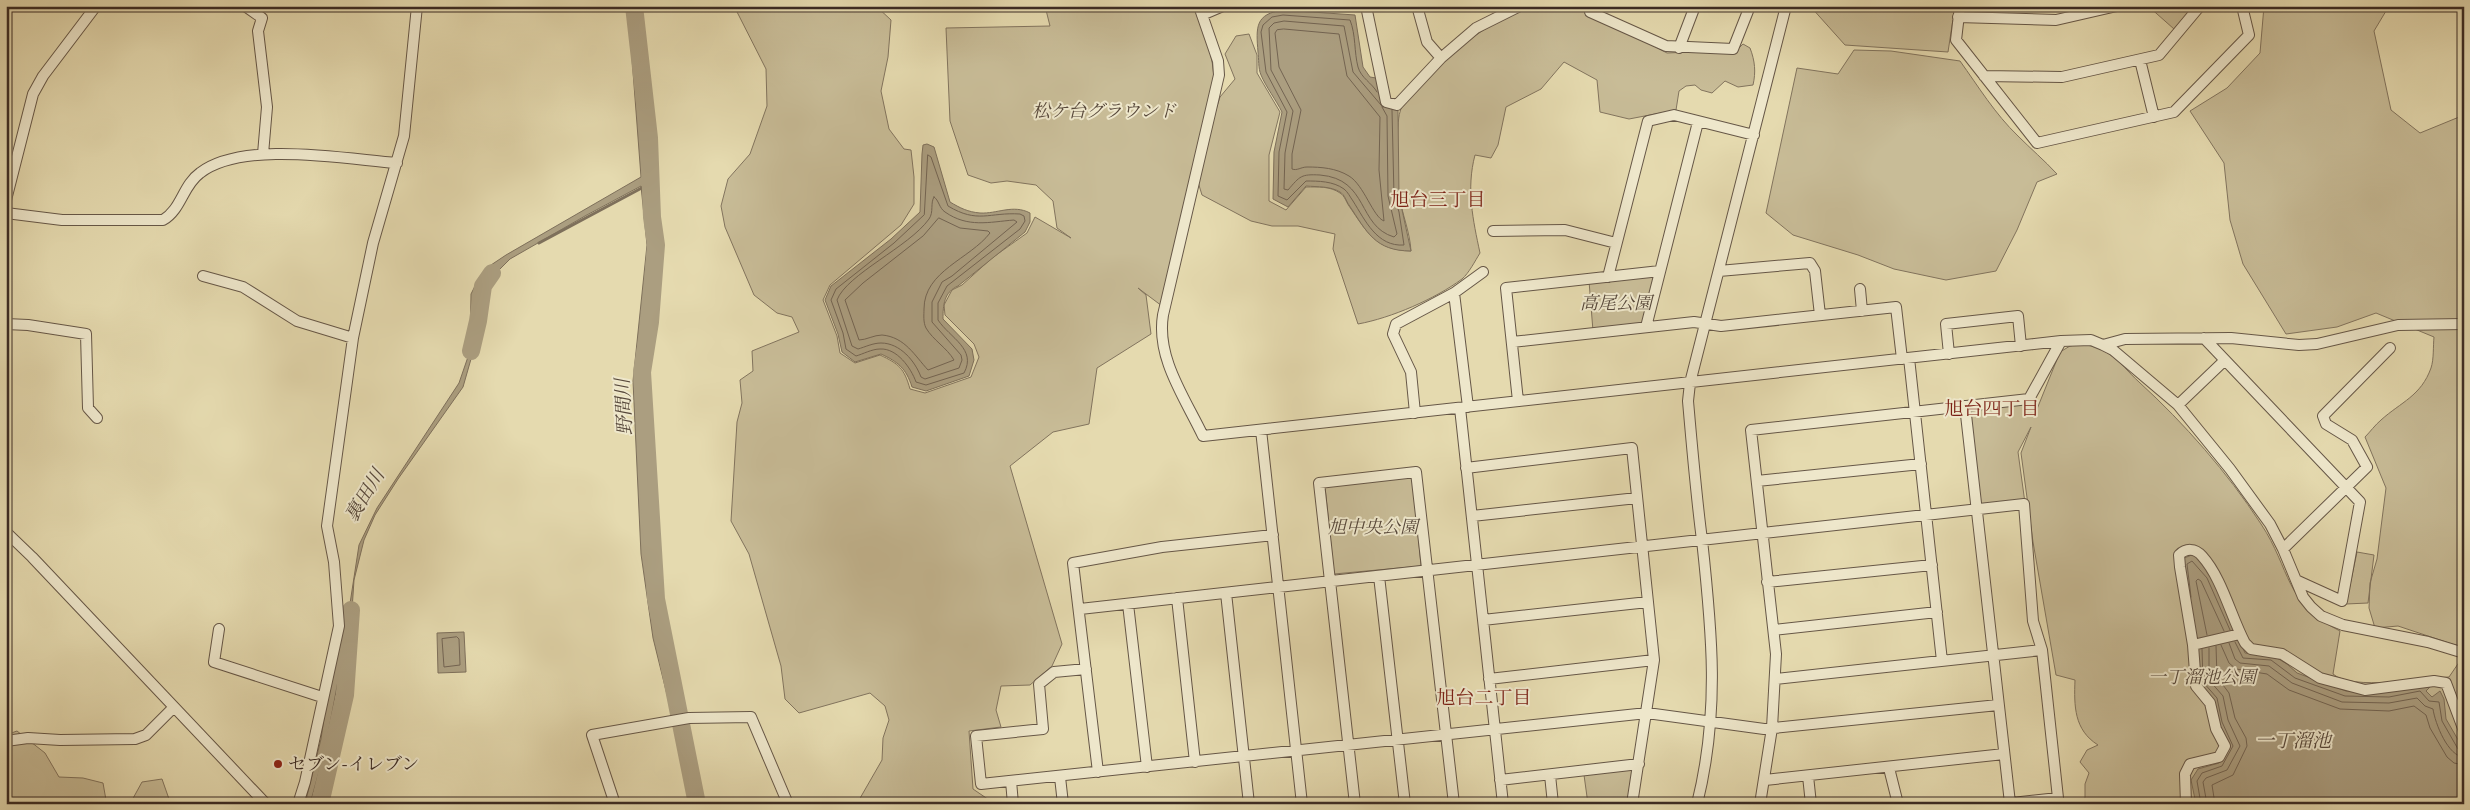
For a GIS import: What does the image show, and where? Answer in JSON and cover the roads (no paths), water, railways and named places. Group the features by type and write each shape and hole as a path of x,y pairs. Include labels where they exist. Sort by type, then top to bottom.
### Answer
{"street":[{"path":"6,200 33,94 43,76 96,6"},
{"path":"245,6 262,18 258,31 267,107 263,154"},
{"path":"298,804 306,782 322,697 339,626 334,562 327,526 353,338 374,243 404,136 417,6"},
{"path":"1223,6 1200,10 1218,61 1219,75 1163,315 1161,338 1168,362 1203,436 2061,341 2091,340 2113,350 2178,404 2230,469 2270,524 2284,549 2304,597 2311,607 2333,622 2428,642 2464,653"},
{"path":"1366,6 1386,102 1397,105 1441,58 1476,28 1520,6"},
{"path":"1417,6 1427,42 1441,58"},
{"path":"1589,6 1590,12 1666,46 1733,49 1750,6"},
{"path":"1679,48 1695,6"},
{"path":"1697,804 1712,722 1712,635 1688,401 1690,383 1786,6"},
{"path":"2117,6 2056,20 1959,12 1956,40 2037,143 2174,112 2249,35 2242,6"},
{"path":"1984,76 2062,77 2160,55 2200,6"},
{"path":"2140,60 2154,117"},
{"path":"1608,277 1648,120 1674,115 1754,135"},
{"path":"1646,327 1698,122"},
{"path":"6,213 62,220 163,220 172,215 193,179 201,171 248,154 397,163"},
{"path":"1494,231 1565,230 1616,243"},
{"path":"1719,271 1810,263 1815,271 1820,315"},
{"path":"1518,401 1506,288 1660,271"},
{"path":"1415,413 1411,372 1394,334 1396,324 1454,293 1483,272"},
{"path":"203,276 243,287 298,322 353,338"},
{"path":"1860,289 1862,311"},
{"path":"1454,293 1464,407 1466,468 1503,804"},
{"path":"1512,342 1694,322 1721,326 1896,307 1915,412 1942,661"},
{"path":"1949,354 1946,324 2018,316 2021,346"},
{"path":"6,324 28,325 86,334 88,408 98,418"},
{"path":"2104,345 2125,339 2204,338 2231,338 2299,345 2318,344 2398,325 2464,324"},
{"path":"2204,338 2360,502 2342,601 2298,581"},
{"path":"1760,804 1772,728 1775,679 1774,630 1751,430 2029,399 2061,341"},
{"path":"2284,549 2367,467 2352,440 2326,424 2323,416 2390,348"},
{"path":"2178,404 2224,361"},
{"path":"1080,609 1975,511 2024,504 2033,621 2042,650 2058,798 2006,803 2004,754 1975,511 1965,406"},
{"path":"1262,430 1302,804"},
{"path":"1466,468 1632,448 1654,660 1632,804"},
{"path":"1757,481 1921,464"},
{"path":"1355,804 1319,483 1416,472 1454,804"},
{"path":"1472,516 1637,498"},
{"path":"6,532 32,557 266,804"},
{"path":"1098,772 1073,563 1162,547 1273,535"},
{"path":"2186,804 2185,774 2190,764 2219,757 2225,746 2216,729 2210,703 2196,686 2193,645 2181,584 2179,555 2183,550 2189,549 2202,555 2224,596 2240,634 2251,649 2282,654 2320,678 2357,689 2365,690 2434,681 2446,683 2464,731"},
{"path":"1767,582 1932,565"},
{"path":"1379,576 1404,804"},
{"path":"1226,593 1249,804"},
{"path":"1177,598 1195,762"},
{"path":"1483,620 1648,602"},
{"path":"1128,604 1147,767"},
{"path":"1774,630 1936,612"},
{"path":"219,629 220,636 214,662 322,697"},
{"path":"2193,645 2240,634"},
{"path":"1775,679 2042,650"},
{"path":"1489,679 1654,660"},
{"path":"1086,669 1054,672 1039,684 1043,729 976,736 981,784 1647,713 1764,729 1998,705"},
{"path":"6,741 28,738 60,740 135,739 146,735 174,707"},
{"path":"615,804 592,735 689,718 751,717 788,804"},
{"path":"1765,780 2004,754"},
{"path":"1500,780 1639,764"},
{"path":"1889,768 1898,804"},
{"path":"1550,775 1553,804"},
{"path":"1060,776 1063,804"},
{"path":"1808,776 1811,804"},
{"path":"1011,781 1013,804"}],"water":[{"path":"628,6 634,6 654,245 639,373 646,541 662,647 678,710 695,804 690,804 676,731 653,638 641,554 633,381 647,245 641,186 510,259 493,276 480,297 475,345 463,387 398,479 375,515 364,540 354,580 351,625 325,750 310,804 305,804 321,739 328,690 349,610 359,545 377,508 459,383 470,351 471,294 480,276 491,265 506,255 641,177"},
{"path":"1283,10 1355,15 1363,67 1370,77 1376,78 1398,111 1399,196 1411,251 1389,248 1380,244 1361,224 1343,195 1336,190 1306,186 1288,207 1273,199 1274,152 1282,112 1260,72 1257,35 1262,18"},
{"path":"927,144 934,147 950,202 972,212 980,213 1011,209 1024,210 1030,213 1030,222 1025,232 947,295 943,319 972,349 974,360 969,376 926,391 912,387 901,366 881,354 855,362 842,352 838,334 825,300 831,286 891,239 920,212 922,154 923,145"},
{"name":"一丁溜池","path":"2194,554 2211,575 2245,653 2272,655 2297,673 2346,691 2389,692 2429,684 2431,686 2426,691 2432,697 2440,691 2444,699 2446,719 2464,750 2464,804 2196,804 2191,780 2198,769 2219,763 2229,745 2197,684 2182,559"},
{"path":"464,632 466,672 438,673 437,633"}],"waterway":[{"name":"野間川","path":"634,6 649,138 652,217 656,245 650,322 642,372 656,599 697,804"},
{"path":"539,243 651,183"},
{"name":"裏田川","path":"471,351 483,286 492,273"},
{"name":"裏田川","path":"320,804 345,695 351,610"}],"place":[{"name":"セブン-イレブン","path":"278,764"}],"district":[{"name":"旭台三丁目","path":"1438,199"},
{"name":"旭台四丁目","path":"1992,408"},
{"name":"旭台二丁目","path":"1484,697"}],"park label":[{"name":"松ケ台グラウンド","path":"1104,111"},
{"name":"高尾公園","path":"1616,303"},
{"name":"旭中央公園","path":"1373,527"},
{"name":"一丁溜池公園","path":"2202,677"}]}
